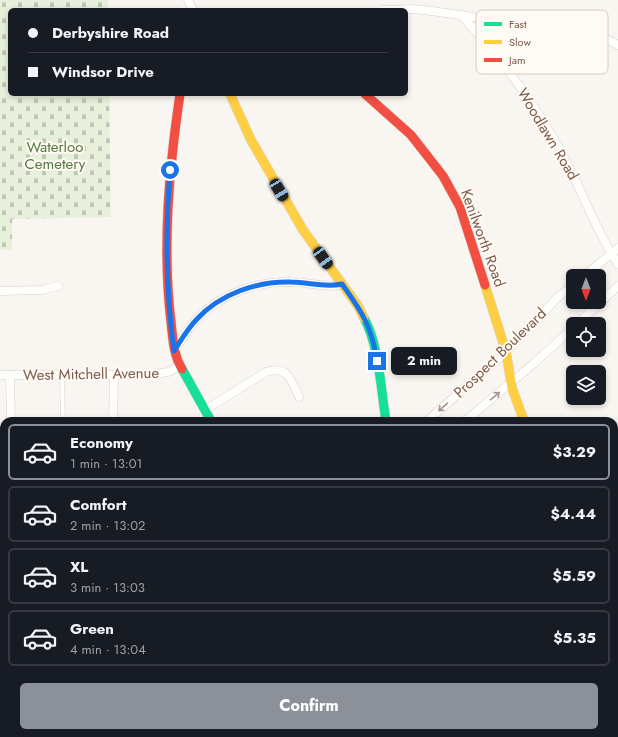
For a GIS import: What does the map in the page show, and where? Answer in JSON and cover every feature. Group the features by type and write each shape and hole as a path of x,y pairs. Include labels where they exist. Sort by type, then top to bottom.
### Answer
{"street":[{"path":"408,9 476,17"},
{"name":"Woodlawn Road","path":"461,15 476,31"},
{"path":"608,40 618,45"},
{"name":"Woodlawn Road","path":"511,74 546,125 574,175 597,227 618,264"},
{"path":"180,96 172,147 169,182 167,241 169,302 176,359 208,417"},
{"path":"231,96 251,140 281,194 303,230 364,316 373,337 385,417"},
{"name":"Kenilworth Road","path":"367,96 401,126 422,148 443,176 452,191 466,223 506,352 511,382 523,417"},
{"path":"593,269 618,248"},
{"path":"174,351 187,331 206,310 241,290 265,283 278,282 324,286 342,284"},
{"path":"0,290 42,290 58,286"},
{"path":"585,317 618,286"},
{"name":"Prospect Boulevard","path":"432,417 506,352 558,297 566,291"},
{"name":"Prospect Boulevard","path":"471,417 566,334"},
{"name":"West Mitchell Avenue","path":"0,375 159,374 168,372 180,366"},
{"path":"205,410 266,372 272,370 285,372 290,377 299,397"},
{"path":"10,375 11,417"},
{"path":"113,417 114,375"}],"lane":[{"path":"62,375 63,417"}],"green space":[{"name":"Waterloo Cemetery","path":"0,0 108,0 108,8 8,8 8,96 109,96 111,217 12,219 12,249 0,250"}],"traffic: fast":[{"path":"364,318 369,329 376,354 385,417"},
{"path":"182,369 209,417"}],"traffic: slow":[{"path":"231,96 251,140 303,230 358,306 364,318"},
{"path":"485,285 506,352 512,388 523,417"}],"traffic: jam":[{"path":"180,96 170,179 167,265 168,293 173,340 175,352 182,369"},
{"path":"367,96 411,135 443,176 460,207 485,285"}],"route":[{"path":"170,170 167,241 169,302 174,351 196,319 218,302 241,290 265,283 278,282 324,286 342,284 358,306 369,326 373,337 377,361"}]}
